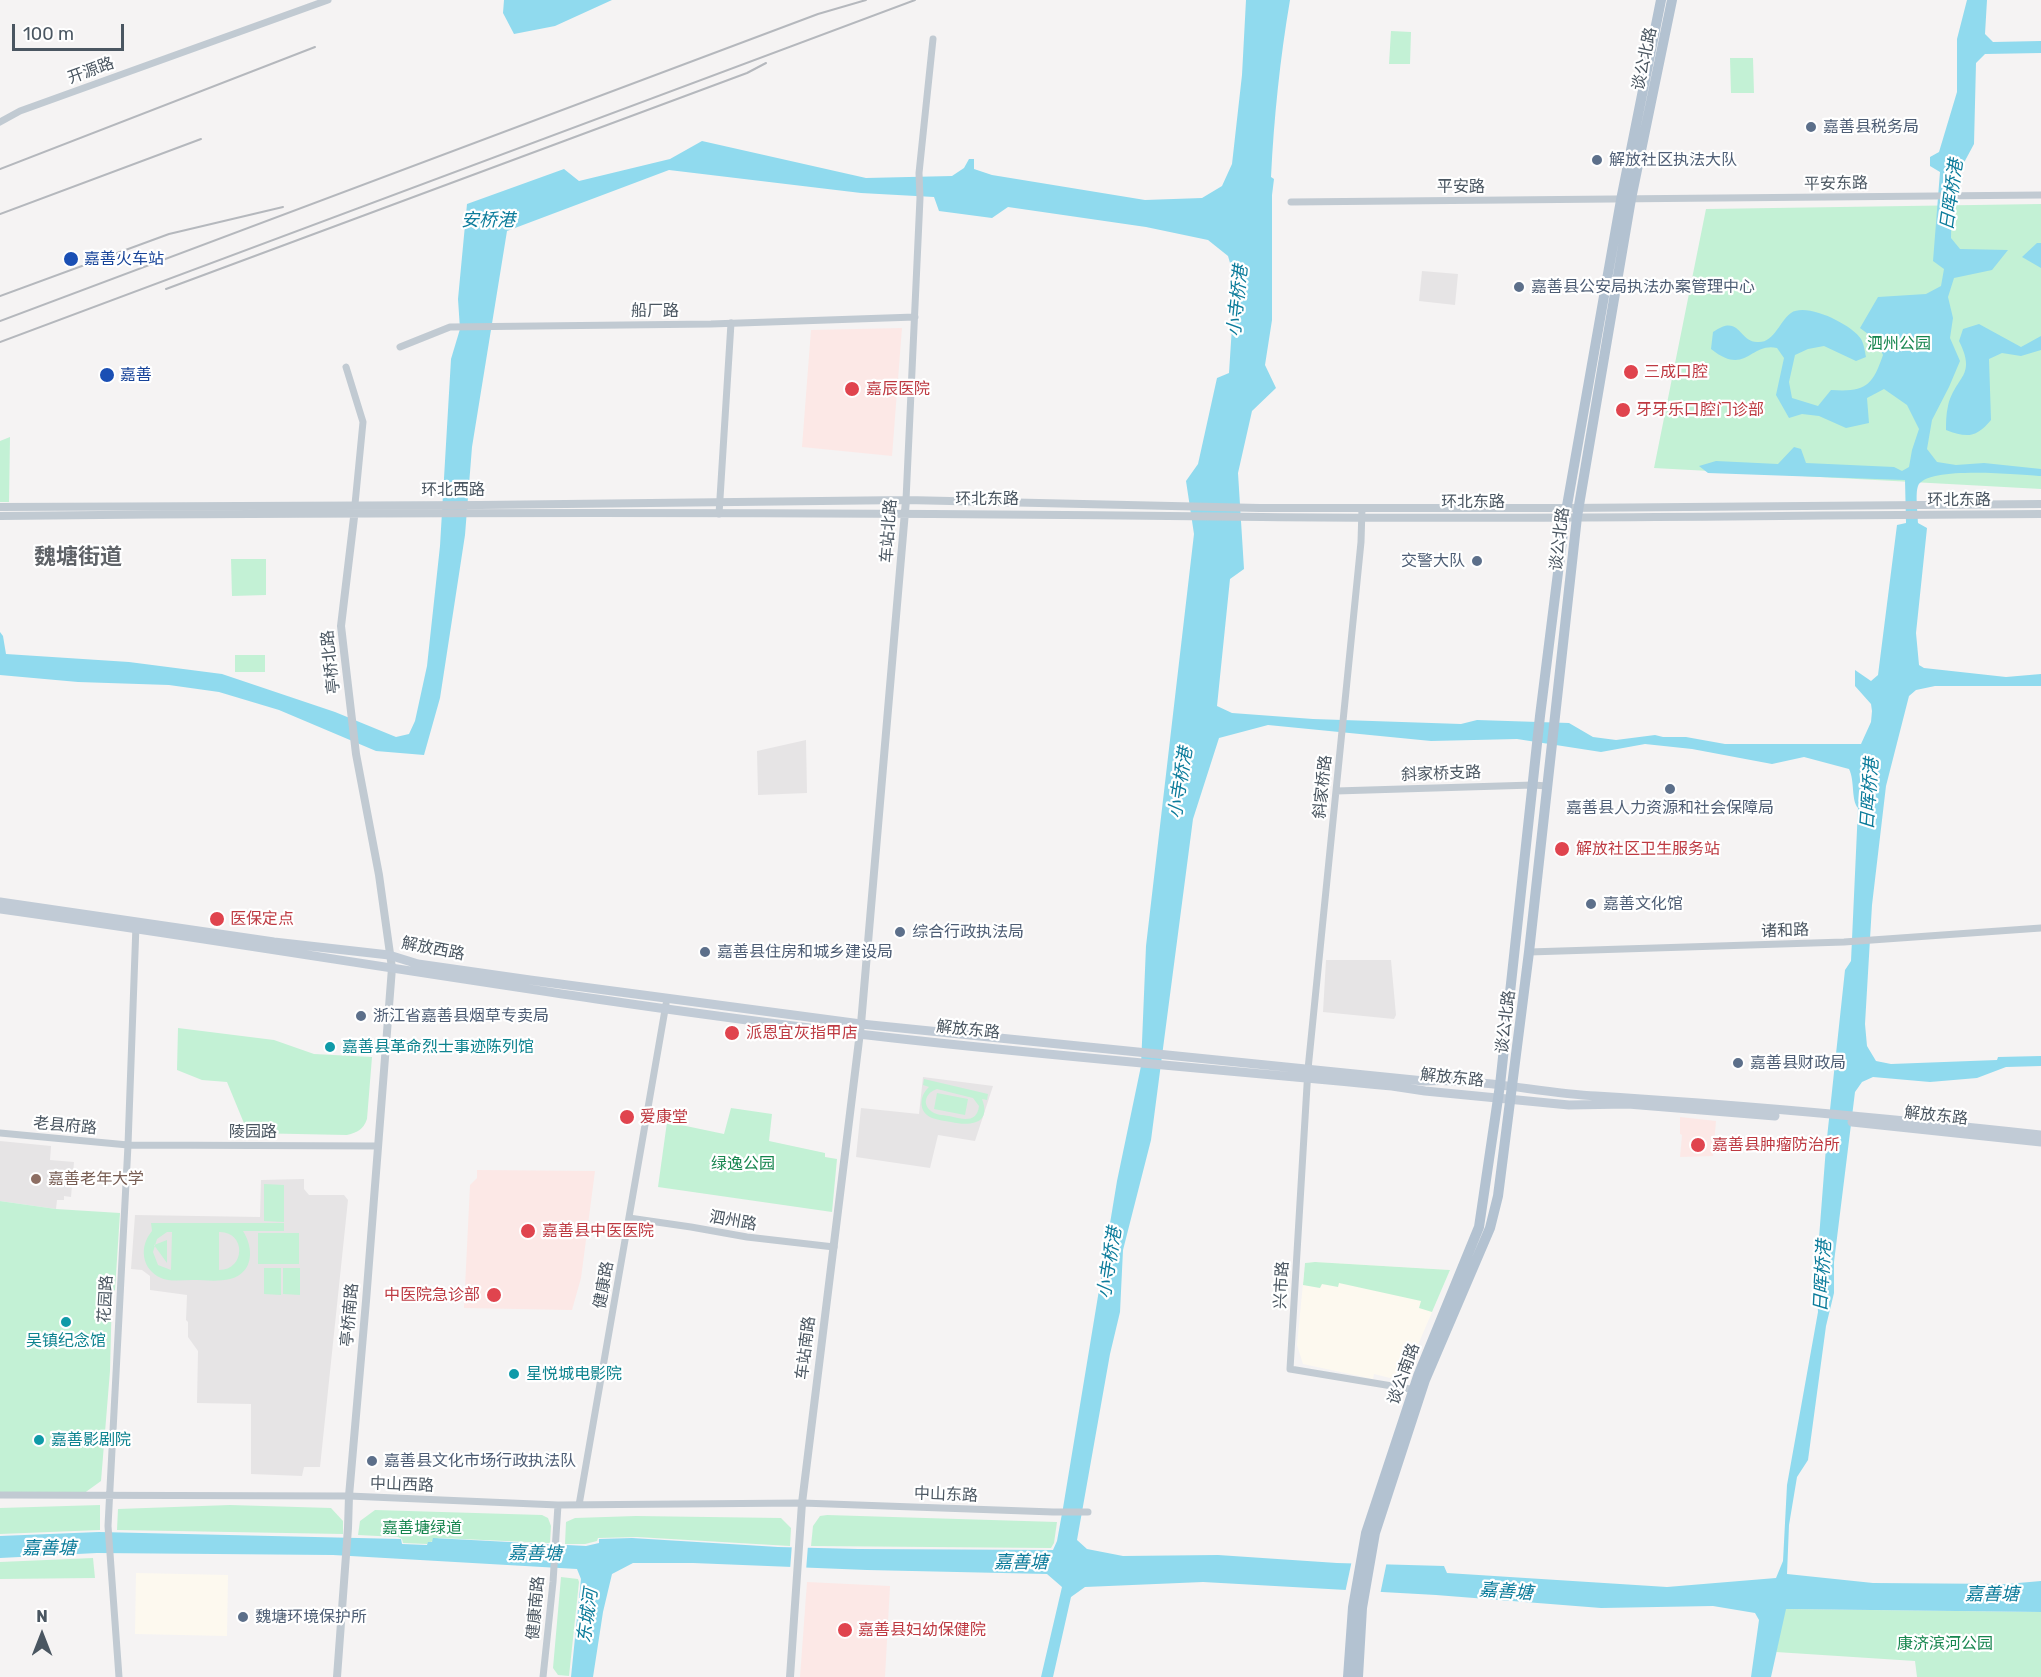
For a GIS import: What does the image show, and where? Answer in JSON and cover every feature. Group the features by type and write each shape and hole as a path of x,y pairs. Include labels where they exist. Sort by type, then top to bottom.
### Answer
{"main road":[{"name":"谈公北路","path":"1500,1085 1540,716 1566,512 1626,200 1661,0"},
{"name":"谈公北路","path":"1513,1087 1578,512 1626,200 1672,0"},
{"name":"解放西路","path":"0,902 529,990 665,1009 861,1029"},
{"name":"解放西路","path":"0,909 389,955 418,964 861,1029"},
{"name":"解放东路","path":"861,1029 1171,1061 1308,1073 1424,1081 1442,1080 1549,1092 1646,1098 1810,1116"},
{"name":"解放东路","path":"1308,1073 1499,1099 1569,1105 1628,1104 2041,1135"},
{"name":"谈公南路","path":"1348,1677 1357,1607 1371,1533 1418,1390 1479,1227 1500,1085"},
{"name":"谈公南路","path":"1418,1390 1490,1227 1498,1196 1513,1087"},
{"name":"解放东路","path":"1871,1121 2041,1142"},
{"name":"谈公南路","path":"1357,1607 1358,1677"}],"street":[{"name":"开源路","path":"0,122 20,111 328,0"},
{"name":"车站北路","path":"861,1029 906,514 920,198 919,173 933,39"},
{"name":"平安东路","path":"1626,200 2041,195"},
{"name":"平安路","path":"1291,202 1626,200"},
{"name":"船厂路","path":"400,347 450,327 731,323 915,317"},
{"path":"719,514 731,323"},
{"name":"亭桥北路","path":"346,367 363,422 341,626 356,754 379,875 389,955"},
{"name":"环北东路","path":"906,500 1261,512 2041,514"},
{"name":"环北西路","path":"480,509 719,502 906,500"},
{"name":"环北东路","path":"1578,512 1901,504 2041,504"},
{"name":"环北西路","path":"0,507 906,514"},
{"name":"环北西路","path":"0,516 355,509"},
{"name":"环北东路","path":"906,514 1170,510"},
{"name":"斜家桥路","path":"1308,1073 1362,512"},
{"name":"斜家桥支路","path":"1336,791 1547,786"},
{"name":"花园路","path":"119,1677 108,1526 128,1145 136,925"},
{"name":"诸和路","path":"1529,952 1844,942 2041,928"},
{"name":"亭桥南路","path":"337,1677 349,1496 392,968 389,955"},
{"name":"健康路","path":"579,1505 667,999"},
{"name":"车站南路","path":"790,1677 802,1503 861,1029"},
{"name":"兴市路","path":"1308,1073 1290,1369 1418,1390"},
{"name":"老县府路","path":"0,1133 128,1145"},
{"name":"陵园路","path":"128,1145 378,1146"},
{"name":"泗州路","path":"629,1218 747,1238 834,1247"},
{"name":"中山西路","path":"0,1495 349,1496 558,1505 802,1503"},
{"name":"中山东路","path":"802,1503 1088,1512"},
{"name":"健康南路","path":"543,1677 558,1505"}],"shaded area":[{"path":"1422,271 1458,274 1455,305 1419,301"},
{"name":"嘉辰医院","path":"902,328 892,456 802,447 811,330"},
{"path":"806,740 807,793 758,795 757,751"},
{"path":"1326,960 1391,960 1396,1015 1394,1019 1323,1012"},
{"path":"923,1077 993,1086 975,1141 938,1135 930,1168 856,1157 861,1108 919,1114"},
{"name":"嘉善县肿瘤防治所","path":"1680,1117 1716,1121 1713,1156 1680,1157 1682,1135 1680,1134"},
{"name":"嘉善老年大学","path":"0,1141 51,1146 50,1160 74,1162 71,1197 64,1196 64,1200 57,1200 56,1209 0,1201"},
{"name":"嘉善县中医医院","path":"477,1170 595,1171 581,1278 572,1310 464,1308 470,1185 477,1178"},
{"path":"304,1179 304,1189 309,1195 344,1195 348,1200 320,1467 304,1467 302,1476 251,1474 251,1404 197,1403 198,1351 188,1337 187,1295 150,1290 150,1276 142,1270 131,1269 135,1215 260,1217 261,1180"},
{"path":"1305,1263 1450,1270 1406,1373 1390,1378 1374,1374 1373,1379 1303,1364 1297,1345"},
{"path":"136,1573 228,1575 227,1636 135,1634"},
{"name":"嘉善县妇幼保健院","path":"807,1582 890,1586 885,1677 800,1677"}],"green space":[{"path":"1391,31 1411,32 1410,64 1389,64"},
{"path":"1730,58 1753,58 1754,93 1731,93"},
{"name":"泗州公园","path":"2041,204 2041,489 1654,468 1706,209"},
{"path":"10,437 9,502 0,502 0,441"},
{"path":"231,559 266,559 266,595 232,596"},
{"path":"235,655 265,655 265,672 235,672"},
{"path":"178,1028 274,1040 314,1054 372,1057 367,1119 364,1126 347,1135 248,1133 227,1082 202,1080 177,1070"},
{"path":"924,1079 988,1094 987,1100 982,1099 984,1114 977,1122 965,1124 932,1118 922,1108 923,1095 929,1087 923,1085","holes":["937,1089 973,1098 979,1106 978,1112 968,1119 935,1113 926,1105 928,1095"]},
{"path":"937,1093 968,1099 965,1115 934,1109"},
{"name":"绿逸公园","path":"731,1108 772,1114 769,1141 825,1153 825,1157 837,1159 832,1212 658,1187 667,1122 724,1134"},
{"path":"264,1184 284,1185 284,1222 264,1221"},
{"path":"0,1201 56,1209 120,1213 115,1290 112,1292 110,1371 101,1481 83,1494 0,1493"},
{"path":"151,1223 284,1223 284,1231 243,1231 250,1252 248,1266 238,1276 221,1280 172,1280 154,1274 144,1257 145,1243 152,1231","holes":["167,1232 172,1232 171,1270 158,1265 153,1252 157,1239","219,1232 228,1233 234,1238 239,1251 234,1264 219,1270"]},
{"path":"258,1233 299,1233 299,1264 258,1264"},
{"path":"167,1240 167,1263 154,1245"},
{"path":"1305,1263 1450,1270 1432,1312 1419,1308 1421,1301 1339,1283 1338,1287 1322,1284 1320,1288 1303,1285"},
{"path":"264,1268 281,1268 281,1295 264,1294"},
{"path":"283,1268 300,1268 300,1295 283,1294"},
{"path":"100,1505 100,1530 0,1534 0,1508"},
{"name":"嘉善塘绿道","path":"230,1505 331,1508 343,1521 343,1534 117,1530 118,1509"},
{"name":"嘉善塘绿道","path":"375,1510 542,1515 548,1518 551,1526 550,1543 439,1538 427,1544 403,1543 398,1537 358,1535 360,1521"},
{"path":"636,1516 781,1518 791,1528 790,1546 637,1537 598,1538 597,1541 585,1544 565,1544 566,1522 575,1518"},
{"path":"820,1516 1057,1522 1051,1548 811,1546 813,1526"},
{"path":"93,1558 95,1578 0,1579 0,1562"},
{"path":"561,1577 578,1579 579,1582 569,1676 558,1675 553,1668"},
{"name":"康济滨河公园","path":"1785,1609 2041,1612 2041,1677 1917,1677 1915,1661 1776,1652"}],"water":[{"path":"504,0 612,0 555,26 514,34 503,13"},
{"path":"1246,0 1290,0 1278,88 1271,177 1274,179 1272,320 1265,365 1276,388 1252,411 1238,473 1244,569 1230,579 1217,706 1232,713 1313,719 1461,724 1477,720 1569,723 1593,737 1616,740 1655,735 1686,737 1725,744 1861,744 1871,722 1872,711 1871,704 1855,686 1855,670 1871,681 1878,675 1897,525 1906,523 1905,480 1708,473 1699,466 1716,461 1778,464 1794,447 1801,449 1806,463 1894,467 1902,471 1909,467 1919,429 1907,405 1884,389 1867,398 1869,423 1846,428 1819,416 1802,414 1789,418 1776,395 1784,358 1777,348 1768,347 1747,357 1732,360 1711,349 1713,332 1729,325 1751,341 1763,342 1772,336 1791,313 1807,310 1818,313 1849,327 1856,333 1862,341 1866,357 1856,361 1824,346 1808,349 1795,355 1789,382 1792,398 1818,406 1831,390 1852,390 1871,381 1883,355 1876,340 1860,328 1878,297 1926,294 1941,286 1944,269 1933,261 1940,172 1930,166 1930,157 1939,152 1957,92 1957,39 1967,0 1987,0 1985,34 1993,42 2041,41 2041,53 1985,54 1976,63 1974,144 1952,185 1951,238 1960,249 2008,250 1992,270 1954,278 1948,297 1953,318 1950,338 1960,361 1932,420 1927,449 1937,462 1956,465 1984,463 2041,469 2041,476 1955,473 1938,475 1925,480 1918,486 1918,523 1927,528 1916,633 1919,665 1924,668 2006,677 2041,674 2041,686 1935,686 1916,690 1909,696 1886,786 1872,905 1865,1024 1867,1046 1876,1061 1891,1064 2041,1056 2041,1066 2006,1067 1977,1078 1930,1082 1873,1077 1862,1082 1855,1092 1834,1262 1834,1293 1826,1326 1808,1460 1797,1477 1789,1525 1787,1574 1873,1583 2007,1584 2041,1581 2041,1612 1786,1609 1771,1677 1751,1677 1759,1620 1755,1613 1713,1606 1601,1608 1436,1595 1203,1582 1085,1587 1071,1597 1053,1677 1041,1677 1062,1587 1047,1574 633,1563 612,1574 603,1612 593,1677 571,1677 581,1579 577,1569 333,1555 97,1553 0,1558 0,1536 99,1532 401,1539 402,1544 427,1545 428,1542 432,1542 433,1538 586,1546 599,1543 599,1539 632,1538 778,1547 1053,1550 1057,1541 1063,1508 1117,1181 1141,1066 1146,946 1194,534 1186,481 1198,464 1217,378 1229,373 1235,280 1228,256 1208,240 1146,227 1008,207 992,218 939,211 934,197 861,193 669,170 507,231 472,447 465,535 440,698 424,755 376,751 279,710 219,692 169,685 78,682 0,675 0,632 3,636 6,654 129,662 222,674 335,712 396,737 409,734 415,721 427,666 440,546 451,359 460,329 458,299 467,204 564,169 579,181 670,159 702,141 866,178 952,176 964,168 969,159 974,159 974,169 992,175 1145,200 1202,198 1222,186 1232,164 1242,75","holes":["1268,725 1431,741 1517,739 1601,752 1645,744 1692,749 1772,764 1804,757 1849,769 1854,800 1858,808 1851,961 1845,970 1826,1147 1816,1277 1818,1312 1787,1485 1783,1561 1776,1578 1667,1587 1447,1573 1444,1566 1337,1563 1218,1555 1123,1556 1087,1549 1077,1540 1110,1354 1120,1312 1123,1250 1151,1140 1193,819 1219,738"]},
{"path":"2037,243 2041,243 2041,268 2022,257"},
{"path":"1979,324 2021,347 2041,336 2041,350 2021,356 2002,353 1989,359 1991,420 1976,433 1966,435 1946,430 1946,415 1952,396 1966,369 1964,353 1959,341 1963,329"}],"pier":[{"path":"792,1544 808,1545 806,1571 790,1570"},
{"path":"1352,1560 1387,1561 1380,1595 1345,1593"}],"railway":[{"path":"0,321 818,14 866,0"},
{"path":"0,342 915,0"},
{"path":"0,169 315,47"},
{"path":"166,289 747,73 766,63"},
{"path":"0,214 201,139"},
{"path":"0,296 169,234 283,207"}],"place":[{"name":"嘉善县税务局","path":"1811,127"},
{"name":"解放社区执法大队","path":"1597,160"},
{"name":"嘉善火车站","path":"71,259"},
{"name":"嘉善县公安局执法办案管理中心","path":"1519,287"},
{"name":"三成口腔","path":"1631,372"},
{"name":"嘉善","path":"107,375"},
{"name":"嘉辰医院","path":"852,389"},
{"name":"牙牙乐口腔门诊部","path":"1623,410"},
{"name":"交警大队","path":"1477,561"},
{"name":"嘉善县人力资源和社会保障局","path":"1670,789"},
{"name":"解放社区卫生服务站","path":"1562,849"},
{"name":"嘉善文化馆","path":"1591,904"},
{"name":"医保定点","path":"217,919"},
{"name":"综合行政执法局","path":"900,932"},
{"name":"嘉善县住房和城乡建设局","path":"705,952"},
{"name":"浙江省嘉善县烟草专卖局","path":"361,1016"},
{"name":"派恩宜灰指甲店","path":"732,1033"},
{"name":"嘉善县革命烈士事迹陈列馆","path":"330,1047"},
{"name":"嘉善县财政局","path":"1738,1063"},
{"name":"爱康堂","path":"627,1117"},
{"name":"嘉善县肿瘤防治所","path":"1698,1145"},
{"name":"嘉善老年大学","path":"36,1179"},
{"name":"嘉善县中医医院","path":"528,1231"},
{"name":"中医院急诊部","path":"494,1295"},
{"name":"吴镇纪念馆","path":"66,1322"},
{"name":"星悦城电影院","path":"514,1374"},
{"name":"嘉善影剧院","path":"39,1440"},
{"name":"嘉善县文化市场行政执法队","path":"372,1461"},
{"name":"魏塘环境保护所","path":"243,1617"},
{"name":"嘉善县妇幼保健院","path":"845,1630"}],"district":[{"name":"魏塘街道","path":"78,558"}],"water label":[{"name":"日晖桥港","path":"1952,195"},
{"name":"安桥港","path":"488,221"},
{"name":"小寺桥港","path":"1238,301"},
{"name":"小寺桥港","path":"1181,783"},
{"name":"日晖桥港","path":"1870,794"},
{"name":"小寺桥港","path":"1110,1263"},
{"name":"日晖桥港","path":"1823,1276"},
{"name":"嘉善塘","path":"49,1549"},
{"name":"嘉善塘","path":"535,1554"},
{"name":"嘉善塘","path":"1021,1563"},
{"name":"嘉善塘","path":"1506,1592"},
{"name":"嘉善塘","path":"1992,1595"},
{"name":"东城河","path":"588,1616"}]}
